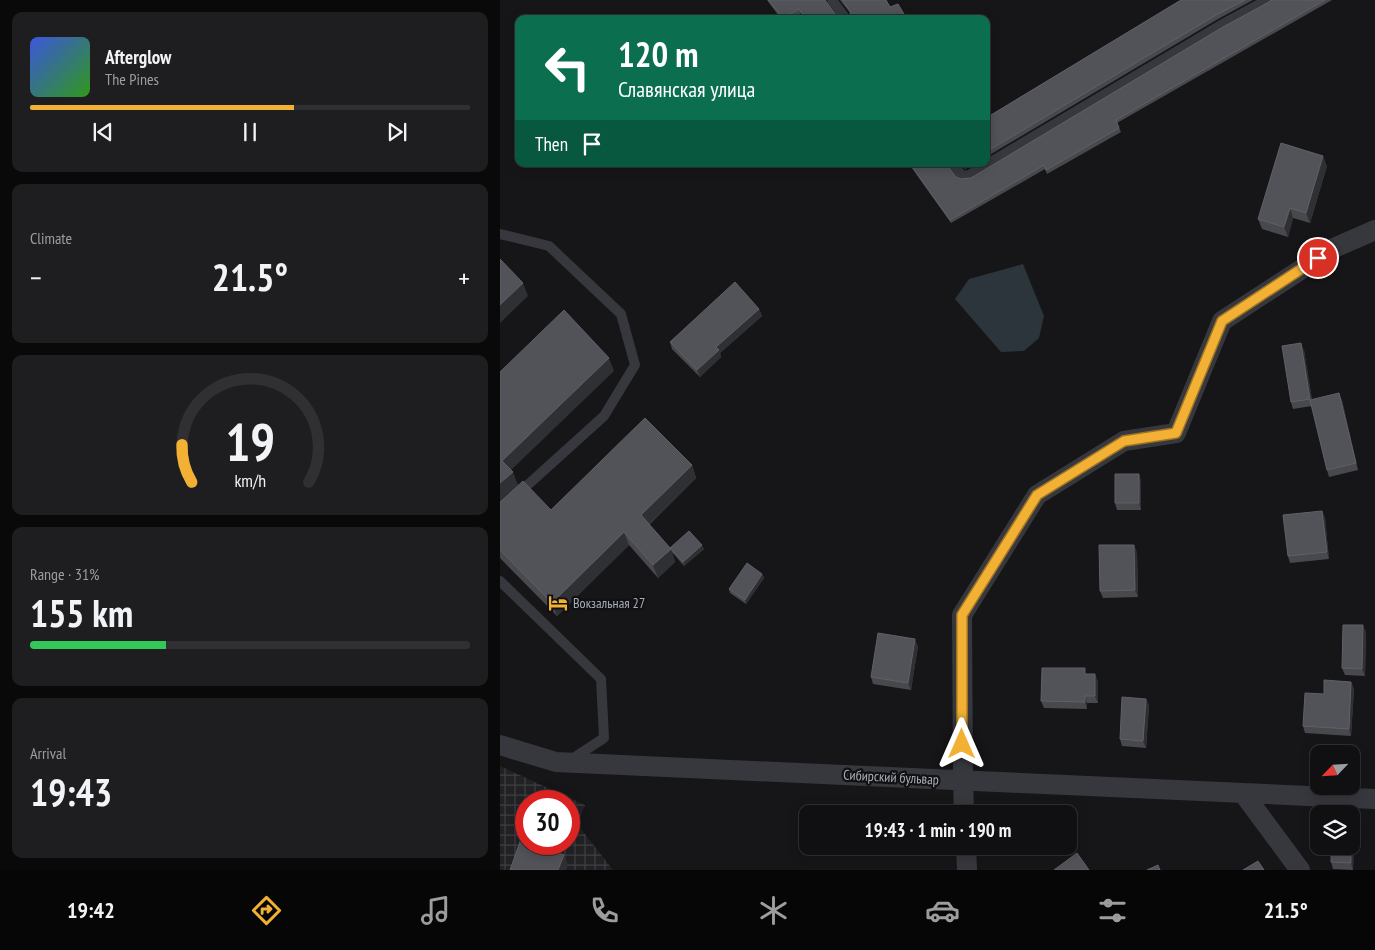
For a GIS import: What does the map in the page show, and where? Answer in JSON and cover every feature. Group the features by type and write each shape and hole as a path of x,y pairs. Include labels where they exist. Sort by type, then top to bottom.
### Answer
{"street":[{"path":"964,805 962,615 1037,495 1124,441 1176,433 1222,321 1334,248 1375,230"},
{"name":"Сибирский бульвар","path":"500,745 556,762 566,763 1375,799"},
{"path":"1243,793 1300,870"},
{"path":"966,855 967,870"}],"lane":[{"path":"832,0 843,15"},
{"path":"990,162 1221,25 1267,0"},
{"path":"955,167 962,176 969,175 982,167"},
{"path":"500,234 550,246 614,307 621,314 635,365 604,416 500,510"},
{"path":"500,581 602,679 604,738 566,763"}],"shaded area":[{"path":"1023,264 1044,316 1039,338 1024,351 1001,352 955,299 969,279"},
{"path":"500,766 552,790 515,790 515,855 580,855 580,828 613,870 500,870"},
{"path":"580,803 585,805 580,817"}],"building":[{"path":"768,0 825,0 836,15 803,15 799,9 788,15 780,15"},
{"path":"842,0 886,0 890,7 898,4 905,15 851,15"},
{"path":"1181,0 1245,0 1216,15 990,150 990,116"},
{"path":"1271,0 1325,0 1116,120 1119,128 1046,170 1044,165 950,220 912,167 948,167 956,177 961,179 971,178 1223,27"},
{"path":"1281,143 1323,156 1306,213 1290,208 1284,227 1258,219"},
{"path":"500,259 523,283 500,305"},
{"path":"735,282 759,309 716,347 719,350 697,370 670,342"},
{"path":"564,310 609,358 502,461 513,472 500,483 500,372"},
{"path":"1301,343 1310,399 1291,402 1282,346"},
{"path":"1339,393 1356,463 1327,470 1310,400"},
{"path":"645,418 692,465 641,515 671,549 653,565 624,532 552,603 500,550 500,502 523,481 551,510"},
{"path":"1115,474 1139,474 1139,503 1115,503"},
{"path":"1322,511 1327,552 1288,556 1283,515"},
{"path":"689,531 702,545 683,562 670,548"},
{"path":"1099,545 1134,545 1135,590 1100,591"},
{"path":"747,563 762,574 745,600 729,589"},
{"path":"1343,625 1363,625 1362,669 1342,668"},
{"path":"878,633 915,639 908,683 871,677"},
{"path":"1042,668 1085,668 1085,674 1095,674 1095,696 1085,696 1085,702 1041,701"},
{"path":"1324,680 1351,682 1349,729 1303,726 1305,693 1324,694"},
{"path":"1122,697 1146,699 1143,741 1120,739"},
{"path":"1077,853 1089,870 1054,870 1077,855"},
{"path":"515,855 564,855 558,870 510,870"},
{"path":"1331,855 1351,855 1351,863 1331,862"},
{"path":"1258,861 1264,870 1243,870"},
{"path":"1158,865 1160,870 1147,870"}],"place":[{"name":"Вокзальная 27","path":"558,603"}],"route":[{"path":"962,744 962,615 1037,495 1124,441 1176,433 1222,321 1318,258"}]}
